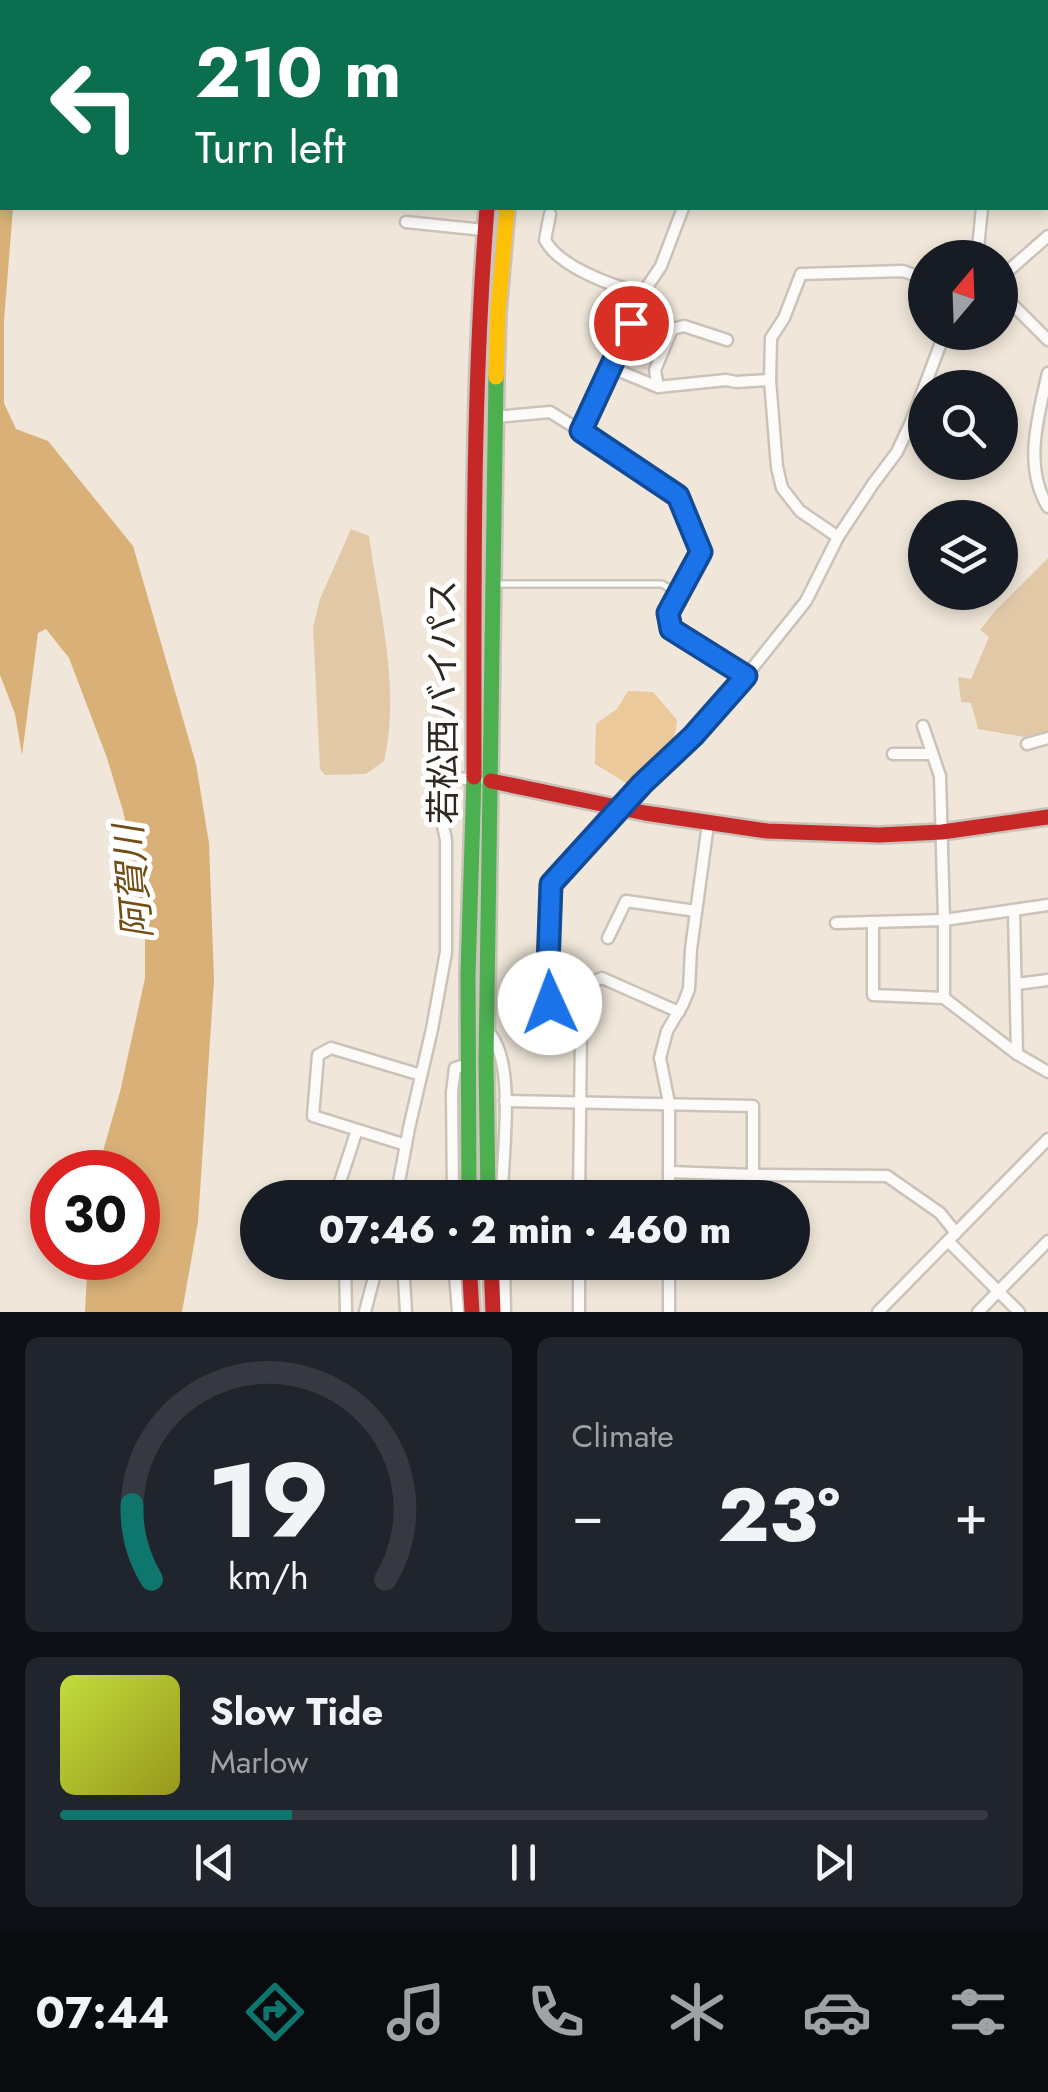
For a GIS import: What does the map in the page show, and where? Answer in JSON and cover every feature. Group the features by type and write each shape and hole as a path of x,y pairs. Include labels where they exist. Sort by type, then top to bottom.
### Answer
{"main road":[{"name":"若松西バイパス","path":"487,210 474,483 483,780 488,1180"},
{"name":"若松西バイパス","path":"469,1180 468,958 483,780 493,584 498,312 507,210"},
{"path":"483,780 708,824 819,834 942,832 1048,817"},
{"path":"470,1280 472,1312"},
{"path":"492,1280 493,1312"}],"street":[{"path":"581,431 643,294 660,266 682,210"},
{"path":"978,240 982,210"},
{"path":"550,214 544,240 550,249 594,276 643,294"},
{"path":"406,222 484,230"},
{"path":"1018,262 1048,236"},
{"path":"838,538 800,512 782,488 770,380 771,338 784,318 801,274 874,270 908,273"},
{"path":"1018,310 1048,340"},
{"path":"658,387 655,370 672,329 684,326 727,340"},
{"path":"579,1180 581,1030 550,1003 551,884 693,736 806,601 838,538 897,452 938,350"},
{"path":"612,368 658,387 770,380"},
{"path":"1048,373 1034,458 1040,495 1048,507"},
{"path":"496,417 550,412 678,496 701,552 668,613 671,629 746,676"},
{"path":"923,726 940,776 944,998"},
{"path":"1027,744 1048,738"},
{"path":"893,754 932,754"},
{"path":"399,1180 446,952 446,840 438,795 440,784 457,778 483,780"},
{"path":"669,1180 668,1103 661,1046 689,990 690,949 708,824"},
{"path":"608,938 626,901 696,912"},
{"path":"836,923 944,920 1048,905"},
{"path":"1014,911 1018,1054"},
{"path":"873,923 873,995 944,998 1048,1072"},
{"path":"570,1020 587,984 602,978 679,1012"},
{"path":"1017,984 1048,980"},
{"path":"900,996 900,1009"},
{"path":"487,1030 500,1051 504,1077 503,1180"},
{"path":"406,1145 313,1116 318,1056 331,1048 421,1075"},
{"path":"452,1180 455,1068 470,1064"},
{"path":"505,1101 753,1106 753,1176"},
{"path":"341,1180 356,1130"},
{"path":"878,1312 1048,1138"},
{"path":"669,1172 887,1176 940,1213 952,1237 1019,1312"},
{"path":"978,1312 1048,1241"},
{"path":"346,1280 346,1312"},
{"path":"364,1312 373,1280"},
{"path":"404,1280 406,1312"},
{"path":"455,1280 458,1312"},
{"path":"505,1280 506,1312"},
{"path":"579,1280 579,1312"},
{"path":"669,1280 669,1312"}],"lane":[{"path":"493,584 662,584 679,594"}],"shaded area":[{"path":"0,210 13,210 4,321 4,403 16,429 48,441 133,546 196,764 209,843 214,980 198,1222 182,1312 85,1312 87,1280 160,1280 160,1150 103,1150 145,978 145,937 123,811 107,758 69,658 46,629 38,633 22,755 15,714 0,675"},
{"path":"351,529 369,536 387,648 389,733 384,761 366,774 325,775 320,769 313,627 320,599"},
{"path":"1048,558 1048,731 1024,737 978,729 971,703 961,702 958,677 971,679 989,637 980,630 995,611 1018,610 1018,588"},
{"path":"628,691 653,692 677,720 670,745 639,769 635,783 628,784 595,764 595,760 596,724 617,709"}],"traffic: fast":[{"path":"488,1180 496,377"},
{"path":"469,1180 468,975 474,777"}],"traffic: slow":[{"path":"496,377 507,210"}],"traffic: jam":[{"path":"474,777 476,421 487,210"},
{"path":"491,781 645,813 767,831 879,835 942,832 1048,817"},
{"path":"470,1280 472,1312"},
{"path":"492,1280 493,1312"}],"route":[{"path":"550,1003 551,884 746,676 671,629 668,613 701,552 678,496 581,431 631,323"}],"water label":[{"name":"阿賀川","path":"133,882"}]}
